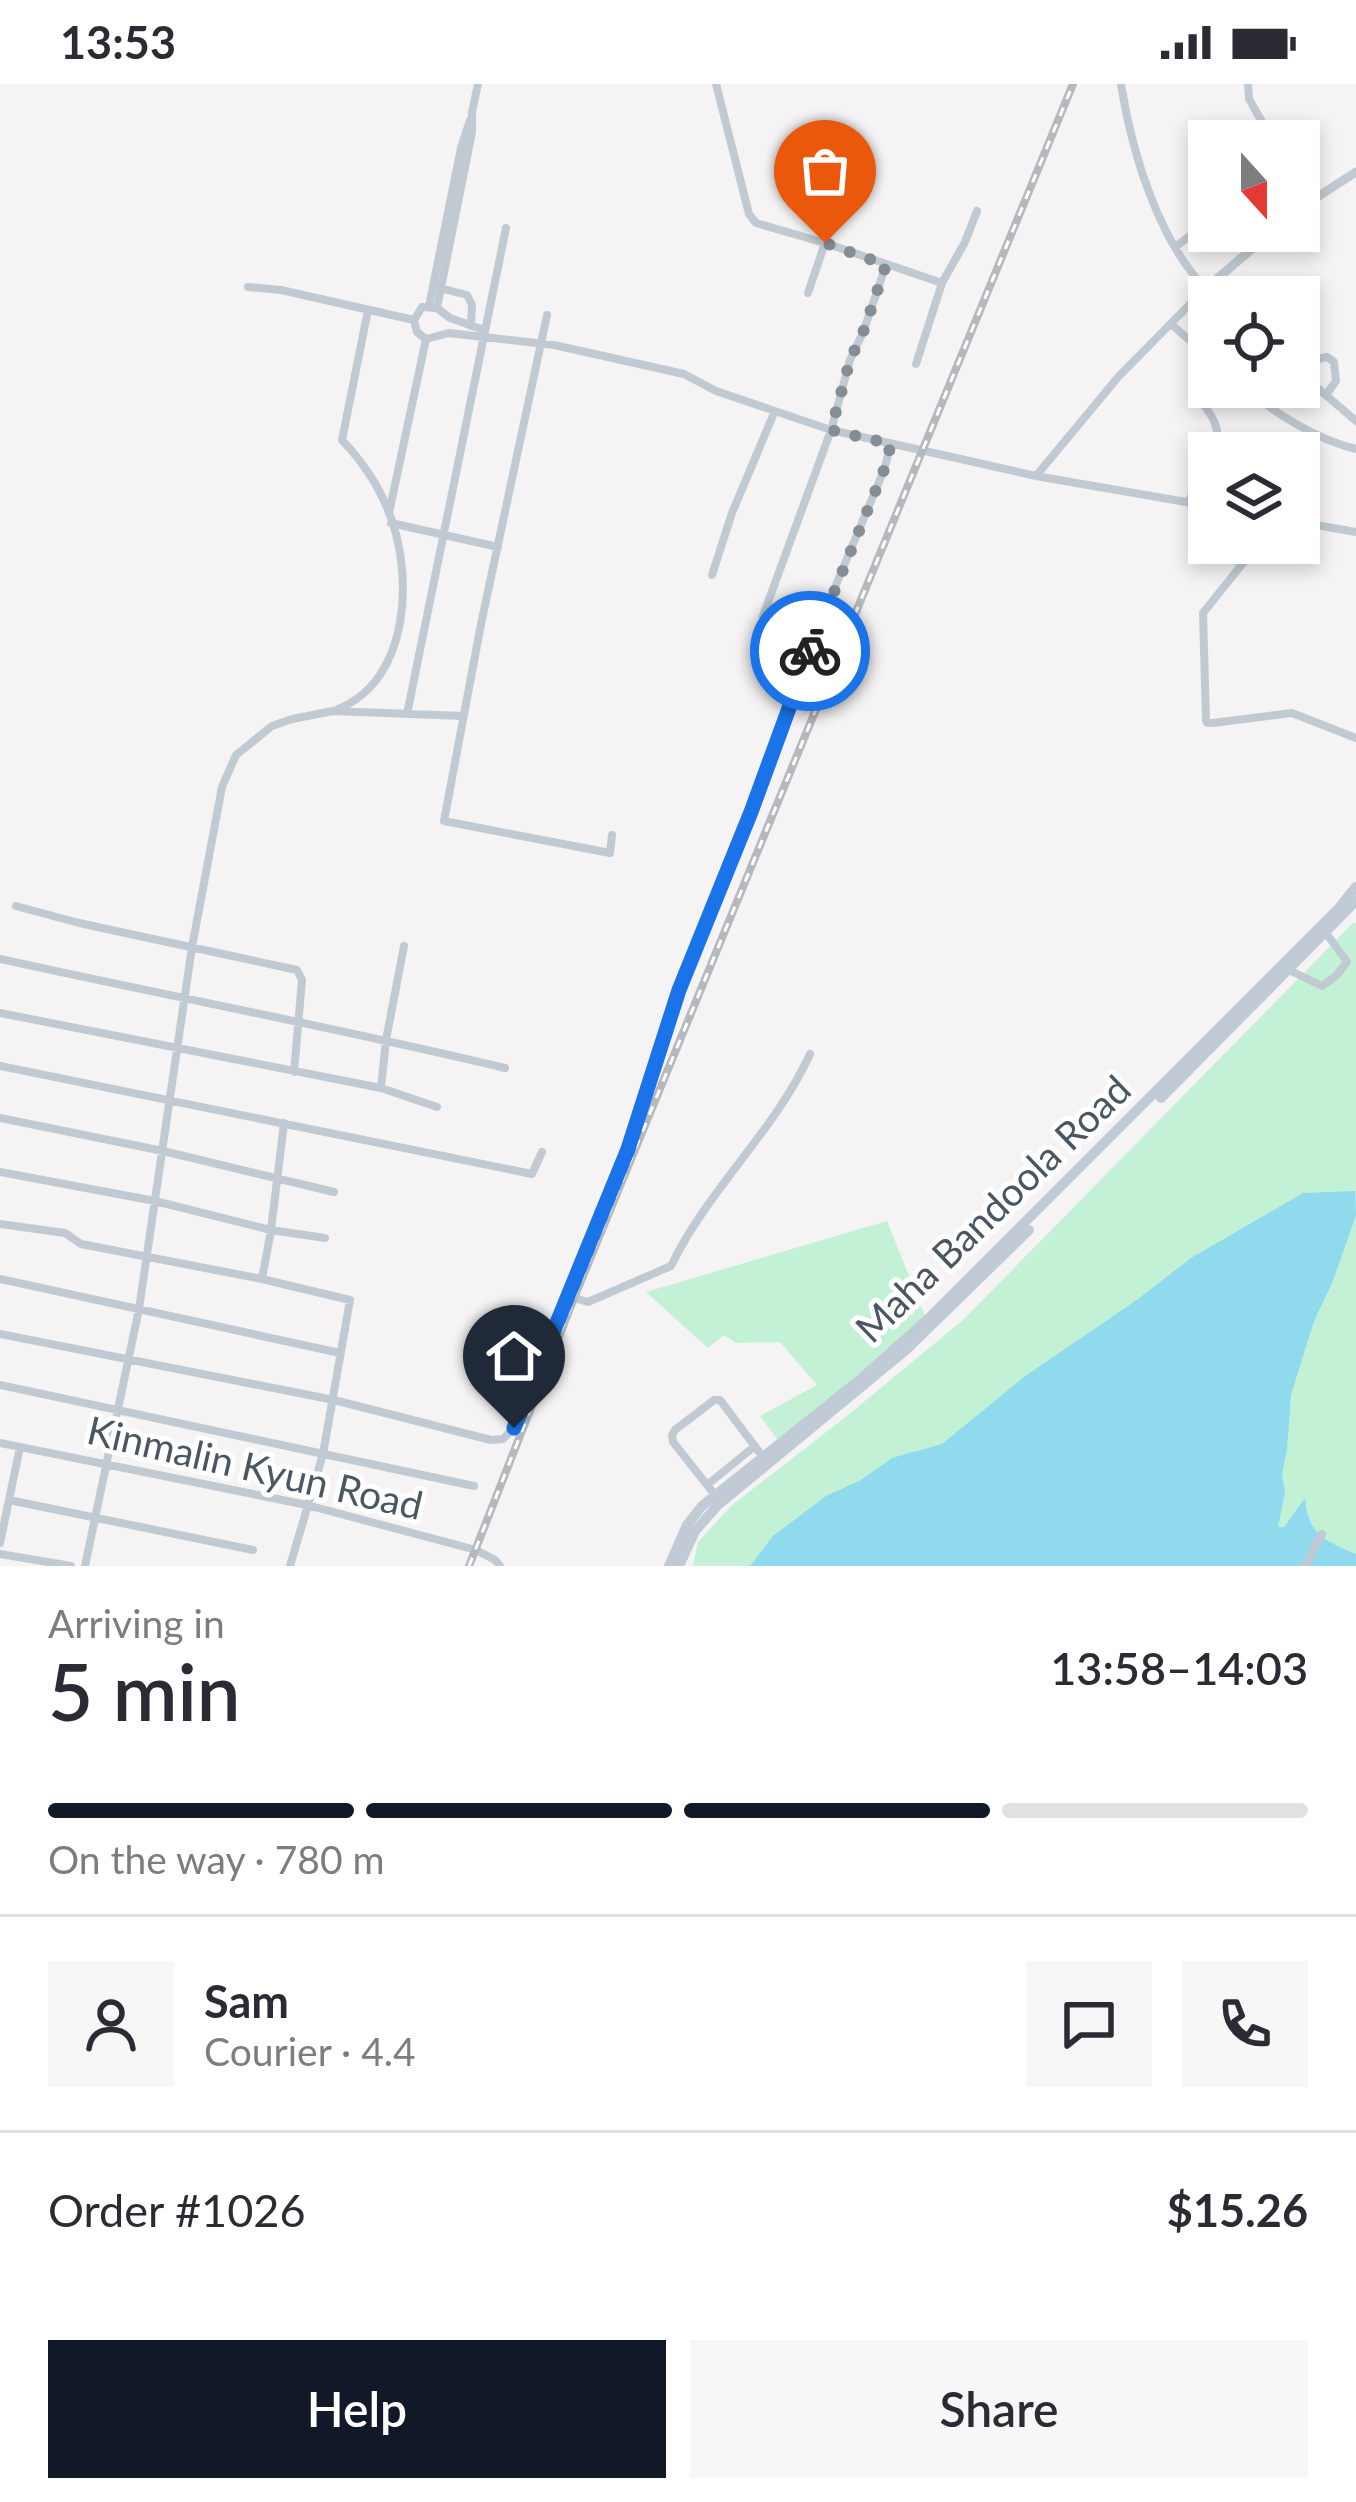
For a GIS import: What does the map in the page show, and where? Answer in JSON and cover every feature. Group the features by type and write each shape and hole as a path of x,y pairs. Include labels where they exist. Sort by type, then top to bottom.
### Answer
{"main road":[{"name":"Maha Bandoola Road","path":"679,1566 710,1512 906,1350 1326,933 1354,898"},
{"name":"Maha Bandoola Road","path":"669,1566 711,1490 862,1378 928,1319 1354,898"}],"street":[{"path":"433,307 461,148 478,84"},
{"path":"716,84 749,214 756,224 942,283"},
{"path":"1121,84 1152,202 1196,276"},
{"path":"1248,84 1249,99 1262,120"},
{"path":"433,307 472,133 472,112"},
{"path":"808,293 842,196 860,190 862,165"},
{"path":"1320,193 1356,172"},
{"path":"916,364 942,283 977,211"},
{"path":"407,714 506,228"},
{"path":"1175,247 1188,237"},
{"path":"1227,276 1251,252"},
{"path":"763,616 886,265"},
{"path":"248,287 414,320"},
{"path":"440,288 467,295 472,305 471,326"},
{"path":"426,339 417,332 414,320 422,308 433,307 484,334"},
{"path":"85,1566 139,1309 192,947 222,787 236,754 272,726 349,705 369,688 389,659 398,634 403,591 390,518 355,454 342,440 368,310"},
{"path":"1036,476 1119,376 1188,310"},
{"path":"547,315 445,821 610,853 613,836"},
{"path":"1171,324 1188,339"},
{"path":"426,339 449,332 541,343 684,374 716,391 831,430 1036,476 1188,503"},
{"path":"390,518 426,339"},
{"path":"1320,359 1334,362 1336,381 1326,395"},
{"path":"1320,390 1356,421"},
{"path":"1272,408 1356,448"},
{"path":"712,575 774,413"},
{"path":"0,1334 334,1400 491,1440 503,1438 514,1428 628,1149 679,990 891,444"},
{"path":"390,518 498,547"},
{"path":"1320,526 1356,532"},
{"path":"1242,564 1203,614 1208,723 1292,713 1356,738"},
{"path":"333,711 463,716"},
{"path":"16,906 297,970 302,980 294,1072"},
{"path":"1289,970 1322,986 1336,976 1347,962 1326,933"},
{"path":"381,1088 404,946"},
{"path":"0,958 506,1068"},
{"path":"0,1013 381,1088 436,1107"},
{"path":"574,1298 588,1302 671,1266 688,1231 797,1082 810,1054"},
{"path":"0,1066 532,1174 542,1152"},
{"path":"0,1118 334,1192"},
{"path":"262,1279 284,1123"},
{"path":"0,1172 325,1238"},
{"path":"0,1224 64,1233 81,1244 350,1300 323,1454 290,1566"},
{"path":"0,1279 340,1353"},
{"path":"0,1385 474,1486"},
{"path":"711,1490 673,1442 675,1430 717,1399 759,1452"},
{"name":"Kinmalin Kyun Road","path":"0,1443 307,1505 476,1550 497,1563"},
{"path":"0,1543 20,1447"},
{"path":"9,1500 253,1550"},
{"path":"1305,1566 1322,1534"},
{"path":"674,1552 679,1566"},
{"path":"0,1554 71,1566"}],"green space":[{"path":"1353,923 1356,1566 693,1566 698,1542 731,1506 963,1320"},
{"path":"887,1221 927,1321 781,1444 760,1416 817,1385 780,1342 736,1343 724,1335 708,1348 646,1292"}],"water":[{"path":"1355,1191 1356,1215 1291,1395 1278,1527 1284,1527 1305,1498 1314,1529 1356,1554 1356,1566 750,1566 773,1536 826,1496 892,1458 942,1444 1024,1377 1191,1258 1303,1193"}],"railway":[{"path":"469,1566 574,1298 1073,84"}],"way so far":[{"path":"810,651 891,444 831,430 850,360 886,265 825,243"}],"route":[{"path":"514,1428 628,1149 679,990 810,651"}]}
